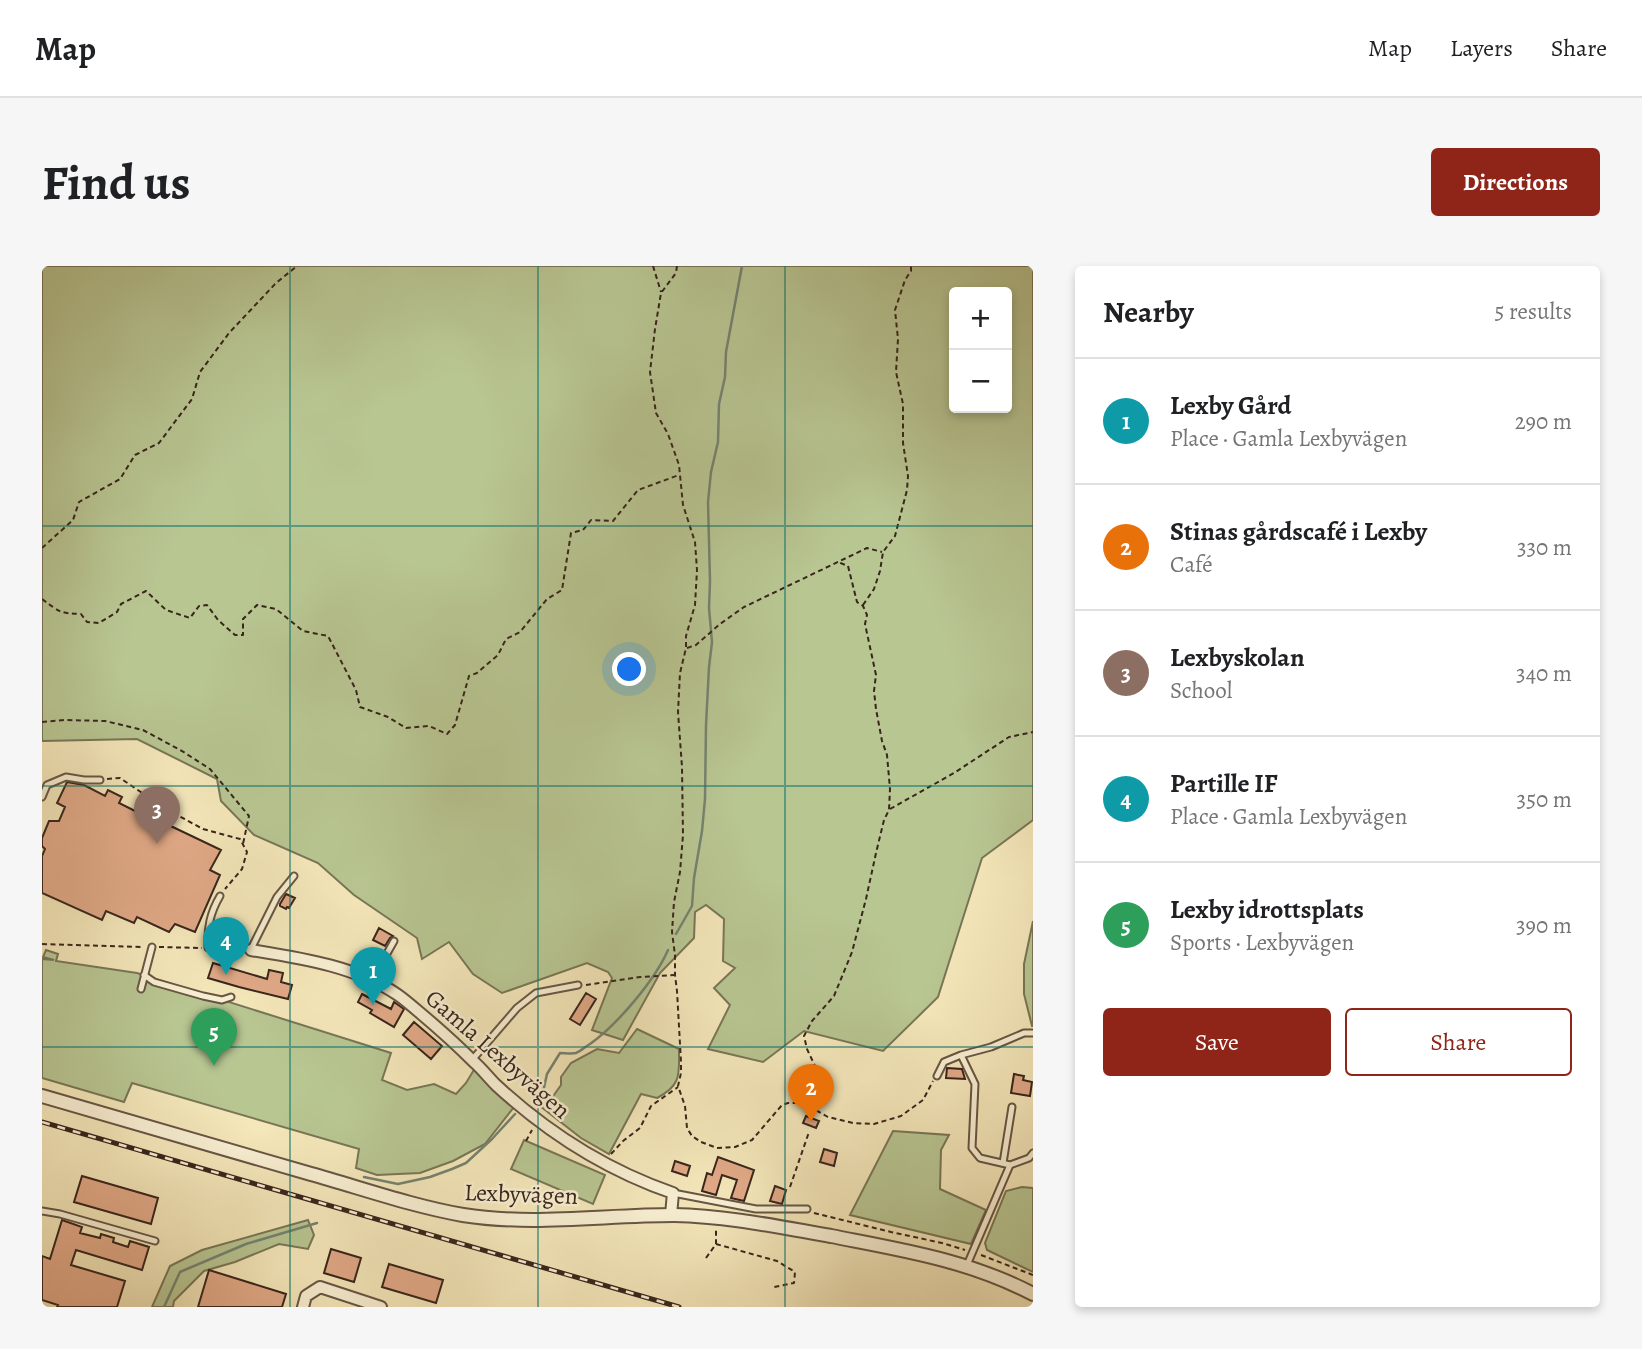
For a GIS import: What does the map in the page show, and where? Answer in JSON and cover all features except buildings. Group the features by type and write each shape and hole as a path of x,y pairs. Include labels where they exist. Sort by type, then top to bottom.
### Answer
{"street":[{"name":"Gamla Lexbyvägen","path":"251,950 298,958 372,980 398,995 446,1035 495,1084 537,1119 605,1165 673,1193"},
{"name":"Lexbyvägen","path":"42,1096 429,1208 463,1215 517,1220 671,1215 716,1218 890,1247 967,1265 1033,1294"},
{"path":"671,1215 673,1193"},
{"path":"303,1307 306,1296 320,1287 381,1307"}],"lane":[{"path":"42,797 45,783 66,777 100,780"},
{"path":"251,950 277,897 294,876"},
{"path":"208,948 208,925 219,896"},
{"path":"372,980 394,941"},
{"path":"141,989 152,947"},
{"path":"145,975 154,982 203,996 222,1000 231,997"},
{"path":"472,1060 517,1008 536,993 578,985"},
{"path":"937,1076 944,1062 991,1047 1024,1032 1033,1033"},
{"path":"961,1055 975,1084 972,1148 980,1158 1006,1164 1029,1158 1033,1153"},
{"path":"967,1265 1006,1164 1012,1107"},
{"path":"673,1193 756,1209 807,1209"},
{"path":"42,1211 155,1241"}],"path":[{"path":"42,548 73,520 79,502 120,479 135,455 159,443 192,399 200,372 229,333 297,266"},
{"path":"653,266 661,293 650,372 656,413 668,434 679,465 682,505 695,542 697,570 695,605 686,636 687,649 680,673 678,712 683,835 681,872 674,902 672,932 681,1062 678,1086 685,1106 687,1128 689,1133 701,1142 717,1148 735,1147 752,1140 782,1105 795,1102 803,1103 828,1117 853,1124 874,1124 901,1116 923,1100 937,1076"},
{"path":"661,293 676,272 677,266"},
{"path":"863,606 874,589 883,552 895,536 907,490 908,476 902,443 903,404 896,372 898,339 895,310 911,266"},
{"path":"42,599 53,609 63,613 81,614 87,622 99,623 117,612 121,604 146,591 166,610 190,618 199,606 207,605 218,620 235,635 243,635 243,619 257,605 276,608 303,631 328,636 356,691 360,706 388,717 406,728 429,726 447,734 455,725 469,676 498,656 506,639 520,632 547,599 562,590 571,533 583,530 591,520 613,522 638,490 680,475"},
{"path":"687,649 744,607 867,548 883,552"},
{"path":"809,1108 822,1081 804,1036 812,1020 834,996 852,952 884,820 889,810 887,755 878,724 874,691 876,675 865,624 867,615 863,606 857,602 848,566 838,562"},
{"path":"42,722 105,721 143,730 182,751 210,769 249,816 243,844"},
{"path":"889,810 954,773 1009,737 1033,732"},
{"path":"100,780 120,778 166,809 203,829 240,839 247,852 242,869 219,896"},
{"path":"578,985 644,976 675,975"},
{"path":"605,1165 623,1141 640,1128 652,1106 678,1086"},
{"path":"526,1141 537,1119"},
{"path":"789,1187 809,1132"},
{"path":"807,1209 973,1252 1033,1275"},
{"path":"706,1258 716,1244 716,1218"},
{"path":"716,1244 777,1261 795,1272 794,1283 774,1287"}],"green space":[{"path":"42,266 1033,266 1033,820 982,858 938,997 883,1051 804,1031 763,1062 708,1049 730,1005 714,988 735,968 723,961 724,919 706,905 695,912 694,938 660,973 623,1040 592,1030 612,978 608,972 587,963 502,993 473,974 449,942 422,959 417,938 354,895 318,863 254,835 221,801 217,779 137,739 42,741"},
{"path":"1033,921 1032,1026 1024,994 1024,964"},
{"path":"46,950 58,954 56,961 137,973 391,1053 382,1080 407,1090 434,1084 456,1094 475,1068 514,1107 485,1144 453,1161 420,1173 377,1175 356,1168 359,1149 132,1083 124,1102 42,1078 42,959 54,960 43,957"},
{"path":"637,1029 679,1049 677,1078 671,1088 657,1098 641,1094 609,1154 581,1138 540,1106 549,1102 571,1063 597,1049 619,1053"},
{"path":"893,1131 949,1135 941,1150 940,1189 986,1210 971,1244 850,1215"},
{"path":"524,1140 605,1175 593,1204 511,1169"},
{"path":"1022,1187 1033,1188 1033,1272 987,1250 985,1243 1006,1191"},
{"path":"308,1220 314,1235 308,1249 279,1244 204,1271 174,1301 173,1307 152,1307 170,1266 202,1250"}],"waterway":[{"path":"676,934 692,906 702,831 712,642 708,502 718,442 719,404 725,377 726,352 742,266"},
{"path":"535,1102 543,1092 547,1074 560,1053 578,1052 612,1026 645,988 668,950"},
{"path":"364,1177 398,1184 452,1169 466,1163 515,1114"},
{"path":"164,1307 180,1272 246,1244 317,1223"}],"railway":[{"path":"42,1122 679,1307"}],"place":[{"name":"Lexbyskolan","path":"157,844"},
{"name":"Partille IF","path":"226,975"},
{"name":"Lexby Gård","path":"373,1005"},
{"name":"Lexby idrottsplats","path":"214,1066"},
{"name":"Stinas gårdscafé i Lexby","path":"811,1122"}]}
